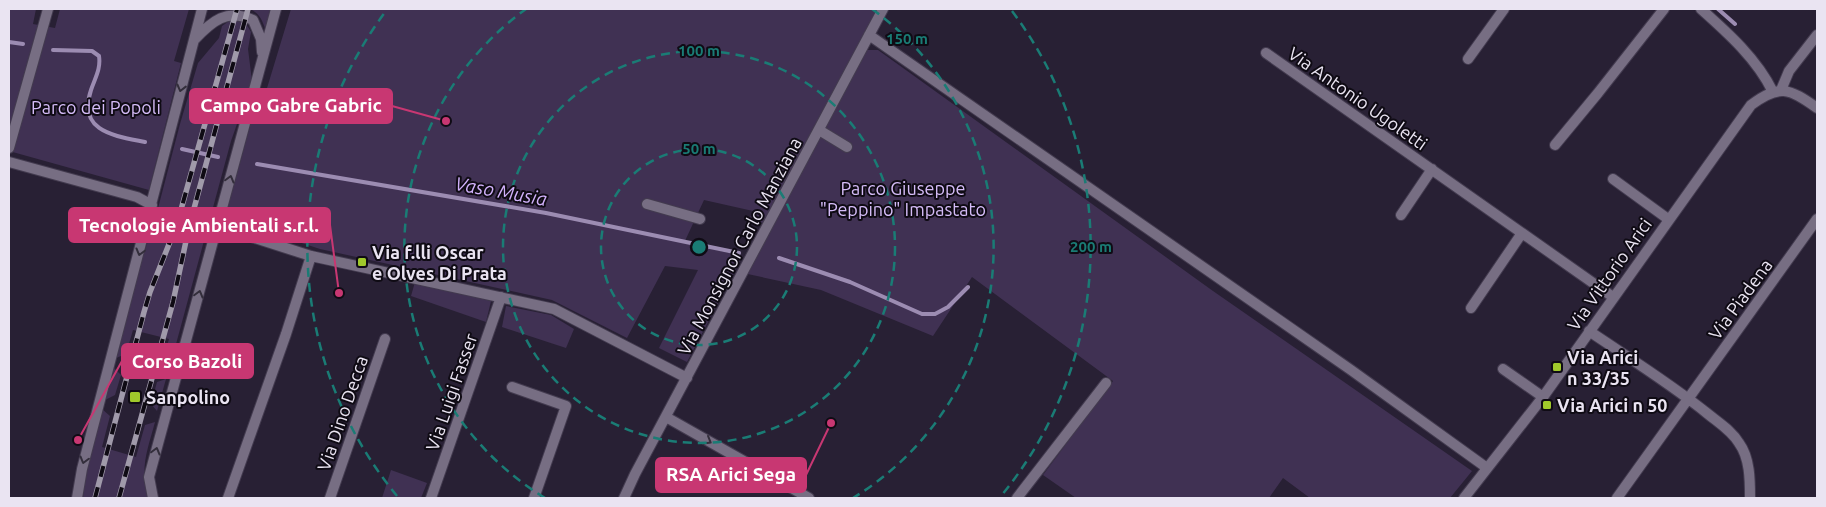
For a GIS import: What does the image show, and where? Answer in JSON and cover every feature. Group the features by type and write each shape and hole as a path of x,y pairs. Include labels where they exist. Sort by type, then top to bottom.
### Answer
{"street":[{"path":"9,148 48,9"},
{"path":"77,498 82,468 202,9"},
{"path":"153,498 149,477 276,9"},
{"name":"Via Monsignor Carlo Manziana","path":"624,498 883,9"},
{"path":"1468,59 1504,9"},
{"path":"1555,145 1664,9"},
{"path":"1701,9 1731,36 1777,91 1795,94 1817,108"},
{"path":"193,40 217,20 229,15 241,14 253,20 258,30 263,58"},
{"path":"1777,91 1788,71 1817,34"},
{"path":"869,36 1351,370 1486,468"},
{"name":"Via Antonio Ugoletti","path":"1266,53 1613,297"},
{"name":"Via Vittorio Arici","path":"1464,498 1543,396 1751,105 1766,94 1777,91"},
{"path":"819,130 846,147"},
{"path":"9,162 137,197 152,205"},
{"name":"Via Antonio Ugoletti","path":"1401,215 1432,169"},
{"name":"Via Vittorio Arici","path":"1613,179 1668,219"},
{"path":"647,204 700,220"},
{"name":"Via Piadena","path":"1617,498 1817,219"},
{"path":"217,226 311,256 554,309 687,378"},
{"path":"1471,308 1522,233"},
{"path":"228,498 286,334 311,256"},
{"name":"Via Luigi Fasser","path":"431,498 502,297"},
{"path":"1589,331 1688,398 1726,428 1739,443 1748,468 1750,498"},
{"name":"Via Dino Decca","path":"330,498 385,339"},
{"path":"1503,369 1543,396"},
{"path":"1017,498 1106,383"},
{"path":"512,387 566,406 534,498"},
{"path":"666,416 809,498"}],"green space":[{"name":"Parco dei Popoli","path":"9,9 36,9 33,24 55,28 60,9 189,9 174,61 181,63 149,190 9,151"},
{"path":"250,9 272,9 266,31 260,18"},
{"path":"291,9 877,9 765,222 754,224 748,222 753,211 704,200 684,243 743,256 687,362 659,348 698,270 665,266 627,338 552,300 320,249 232,220 227,210 258,97 264,98"},
{"path":"232,19 244,22 251,32 248,49 252,81 231,141 169,370 162,362 169,339 133,330 126,354 116,358 135,281 156,216 198,63 219,38 222,26"},
{"name":"Parco Giuseppe \"Peppino\" Impastato","path":"861,50 878,50 1213,291 1472,471 1450,498 1310,498 1283,478 1269,498 1076,498 1043,475 1113,381 972,277 933,336 821,290 743,273"},
{"path":"415,282 491,301 486,322 411,296"},
{"path":"506,306 551,315 574,329 566,348 502,327"},
{"path":"113,367 121,375 115,395 105,400"},
{"path":"166,379 157,411 151,404 157,382"},
{"path":"102,409 110,416 102,447 136,457 145,425 155,422 147,451 145,468 148,498 83,498 85,473"},
{"path":"391,470 427,483 421,498 382,498"}],"waterway":[{"name":"Vaso Musia","path":"1718,9 1735,24"},
{"name":"Vaso Musia","path":"9,42 23,44"},
{"name":"Vaso Musia","path":"53,50 92,51 99,56 98,69 88,104 89,115 102,130 145,142"},
{"name":"Vaso Musia","path":"182,149 218,157"},
{"name":"Vaso Musia","path":"257,164 546,213 739,253"},
{"name":"Vaso Musia","path":"779,258 850,282 922,314 935,314 948,307 968,287"}],"railway":[{"path":"95,498 144,312 177,224 237,9"},
{"path":"119,498 173,302 189,227 248,9"}],"place":[{"name":"Campo Gabre Gabric","path":"446,121"},
{"name":"Via f.lli Oscar e Olves Di Prata","path":"362,262"},
{"name":"Tecnologie Ambientali s.r.l.","path":"339,293"},
{"name":"Via Arici n 33/35","path":"1557,367"},
{"name":"Sanpolino","path":"135,397"},
{"name":"Via Arici n 50","path":"1547,405"},
{"name":"RSA Arici Sega","path":"831,423"},
{"name":"Corso Bazoli","path":"78,440"}]}
